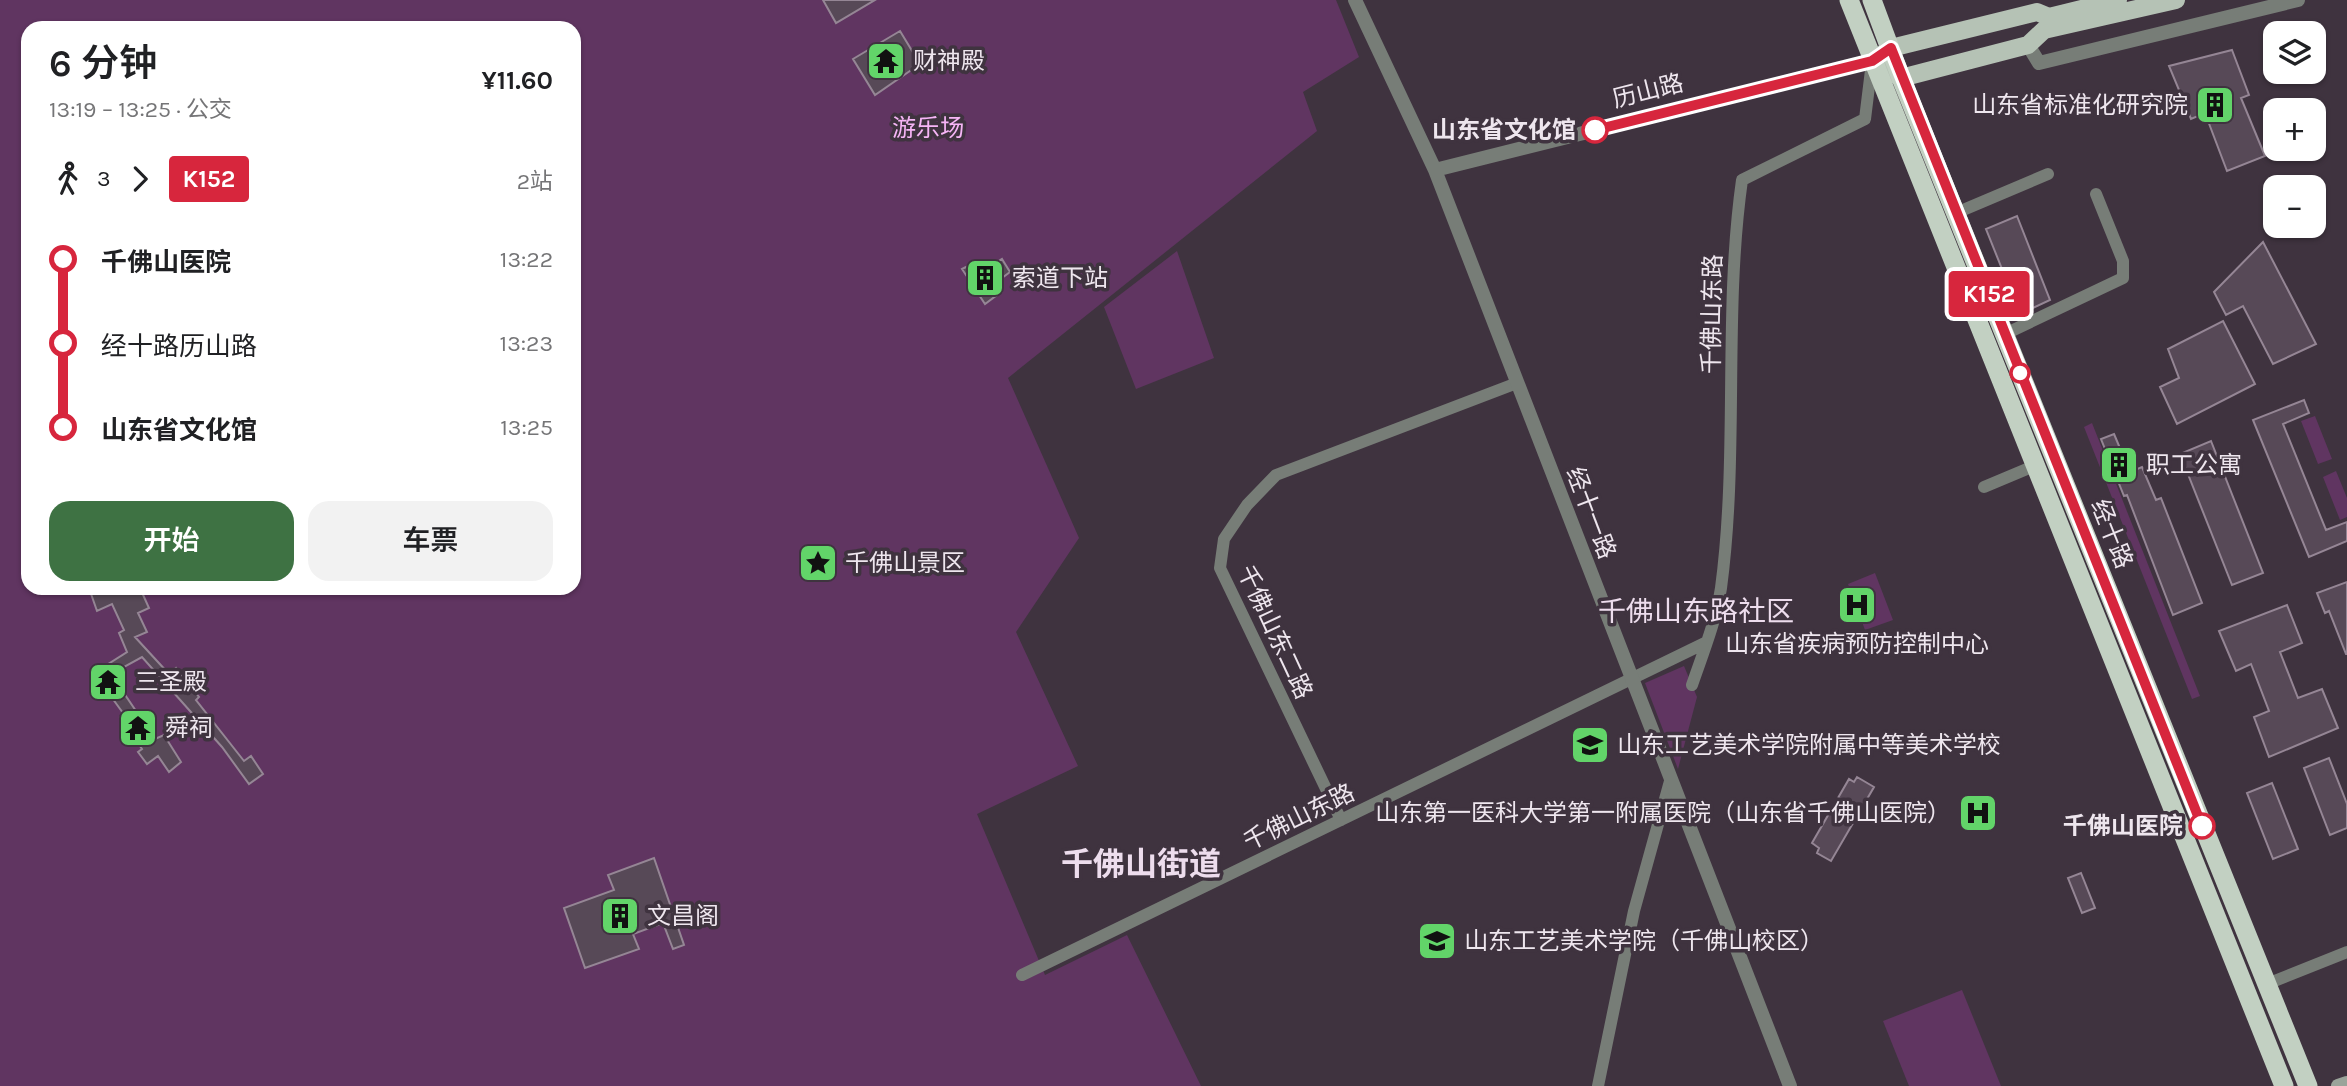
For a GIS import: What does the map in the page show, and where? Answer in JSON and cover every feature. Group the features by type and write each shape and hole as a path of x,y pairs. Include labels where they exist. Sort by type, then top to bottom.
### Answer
{"highway":[{"name":"经十路","path":"1849,0 2284,1086"},
{"name":"经十路","path":"1872,0 1901,78 2308,1086"}],"main road":[{"name":"历山路","path":"1872,61 1891,48 2040,6 2049,17 2118,0"},
{"path":"1872,61 1901,78 2028,45 2044,30 2175,0"},
{"path":"2338,1086 2347,1083"}],"street":[{"name":"经十一路","path":"1355,0 1435,170 1790,1086"},
{"path":"2028,45 2039,63 2298,0"},
{"name":"历山路","path":"1435,170 1872,61"},
{"name":"千佛山东路","path":"1692,685 1707,642 1720,590 1729,485 1734,235 1742,180 1865,119 1872,61"},
{"path":"1956,213 2048,174"},
{"path":"2005,334 2123,278 2123,261 2096,194"},
{"name":"千佛山东二路","path":"1340,820 1220,568 1224,539 1247,505 1276,475 1517,383"},
{"path":"1984,487 2034,466"},
{"name":"千佛山东路","path":"1022,975 1707,642"},
{"path":"1598,1086 1634,911 1670,781"},
{"path":"2267,984 2347,952"}],"green space":[{"name":"千佛山景区","path":"0,0 1336,0 1359,57 1303,92 1317,131 1008,378 1079,538 1016,632 1078,766 977,814 1045,975 1127,935 1201,1086 0,1086"},
{"path":"1177,251 1214,358 1136,389 1104,307"},
{"path":"2315,416 2332,459 2318,464 2301,421"},
{"path":"2092,423 2200,696 2192,699 2084,427"},
{"path":"2336,471 2347,498 2347,517 2340,520 2323,477"},
{"path":"1875,573 1893,620 1865,630 1848,584"},
{"path":"1684,666 1697,697 1678,769 1645,683"},
{"path":"1962,990 2001,1086 1909,1086 1883,1021"}],"building":[{"path":"823,0 875,0 836,23"},
{"name":"财神殿","path":"900,31 920,64 875,95 853,59"},
{"name":"山东省标准化研究院","path":"2232,50 2249,95 2241,98 2263,157 2227,171 2205,113 2191,119 2169,66"},
{"path":"2017,216 2050,300 2020,314 1986,229"},
{"path":"2263,242 2316,344 2273,364 2243,306 2226,315 2214,292"},
{"name":"索道下站","path":"1002,259 1010,272 994,284 1001,292 985,304 962,269 978,261 983,271"},
{"path":"2223,321 2255,384 2177,424 2160,387 2179,378 2168,349"},
{"path":"2304,400 2309,413 2283,424 2326,530 2347,522 2347,541 2309,557 2253,420"},
{"path":"2114,434 2130,472 2142,467 2156,500 2161,498 2202,603 2173,615 2127,495 2124,496 2101,439"},
{"path":"2211,441 2263,573 2232,585 2180,454"},
{"path":"2347,582 2346,654 2329,611 2325,613 2317,593"},
{"path":"91,595 143,595 149,608 138,613 147,632 135,637 169,674 176,668 199,697 196,700 244,761 251,756 263,774 249,784 222,747 142,657 111,674 155,739 164,735 181,762 169,772 158,756 147,764 138,752 142,749 120,718 123,713 94,673 127,652 119,633 124,630 112,604 97,611"},
{"path":"2287,605 2302,643 2280,652 2298,698 2322,689 2338,728 2269,757 2254,717 2269,711 2251,664 2236,671 2219,631"},
{"path":"2329,758 2347,804 2347,828 2330,835 2304,768"},
{"path":"1857,777 1874,787 1831,861 1817,853 1819,848 1812,843 1849,779 1854,782"},
{"path":"2272,783 2298,849 2273,859 2247,793"},
{"name":"文昌阁","path":"654,858 684,945 673,949 663,923 633,934 639,949 585,968 564,908 614,890 608,875"},
{"path":"2081,873 2095,908 2082,913 2068,878"}],"bus line":[{"name":"K152","path":"1595,130 1872,61 1891,48 2202,826"}],"place":[{"name":"财神殿","path":"886,61"},
{"name":"山东省标准化研究院","path":"2215,105"},
{"name":"山东省文化馆","path":"1595,130"},
{"name":"索道下站","path":"985,278"},
{"name":"职工公寓","path":"2119,465"},
{"name":"千佛山景区","path":"818,563"},
{"name":"山东省疾病预防控制中心","path":"1857,605"},
{"name":"三圣殿","path":"108,682"},
{"name":"舜祠","path":"138,728"},
{"name":"山东工艺美术学院附属中等美术学校","path":"1590,745"},
{"name":"山东第一医科大学第一附属医院（山东省千佛山医院）","path":"1978,813"},
{"name":"千佛山医院","path":"2202,826"},
{"name":"文昌阁","path":"620,916"},
{"name":"山东工艺美术学院（千佛山校区）","path":"1437,941"}],"district":[{"name":"千佛山东路社区","path":"1696,611"},
{"name":"千佛山街道","path":"1141,864"}],"park label":[{"name":"游乐场","path":"928,128"}]}
